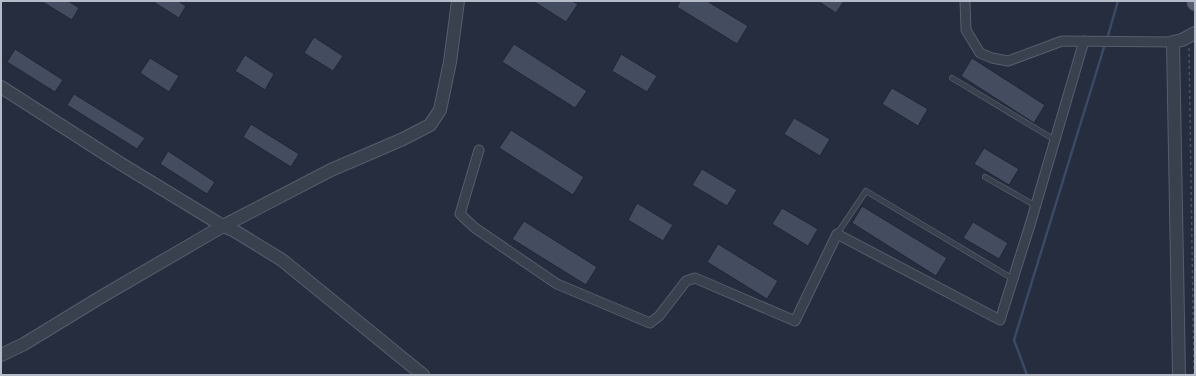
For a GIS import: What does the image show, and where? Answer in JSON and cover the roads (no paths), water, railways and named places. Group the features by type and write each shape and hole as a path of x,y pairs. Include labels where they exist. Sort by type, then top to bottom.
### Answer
{"street":[{"path":"1,355 24,344 223,226 331,170 430,125 440,110 450,62 458,1"},
{"path":"966,1 966,30 980,53 992,58 1008,60 1062,41 1173,42 1182,40 1192,34"},
{"path":"479,150 460,214 475,228 557,284 650,323 659,316 686,281 695,278 795,321 837,234 1000,320 1036,206 1084,41"},
{"path":"1173,42 1178,375"},
{"path":"1,87 118,162 282,260 423,375"}],"lane":[{"path":"952,78 1055,140"},
{"path":"985,177 1036,206"},
{"path":"837,234 866,191 1013,279"}],"waterway":[{"path":"1107,39 1118,1"},
{"path":"1027,375 1014,340 1105,44"}]}
